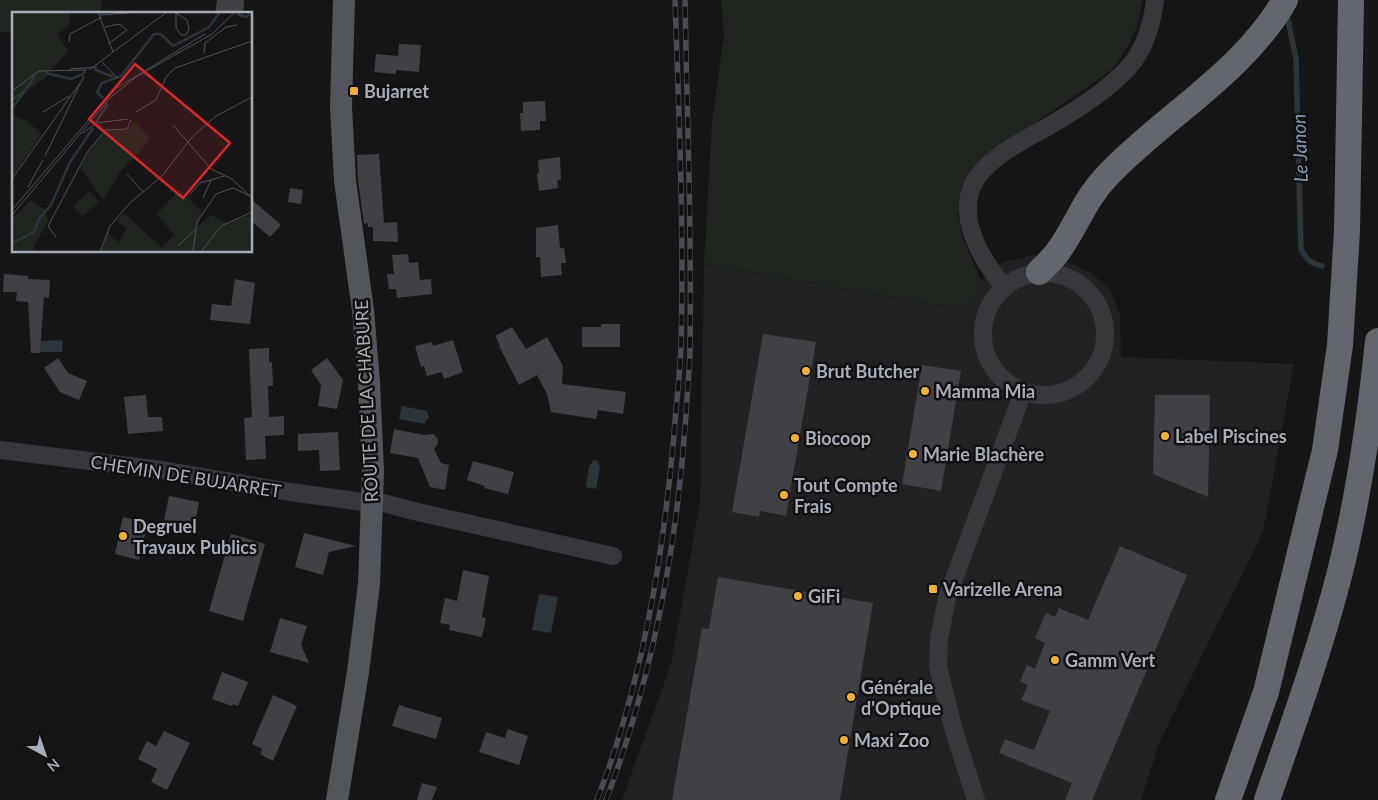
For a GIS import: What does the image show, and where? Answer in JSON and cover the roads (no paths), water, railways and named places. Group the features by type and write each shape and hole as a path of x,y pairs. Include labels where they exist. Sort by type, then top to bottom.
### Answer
{"highway":[{"path":"1039,272 1058,252 1085,203 1106,177 1249,49 1286,0"},
{"path":"1228,800 1266,692 1325,450 1340,345 1347,231 1351,0"},
{"path":"1267,800 1318,649 1340,572 1356,501 1367,438 1378,340"}],"main road":[{"name":"ROUTE DE LA CHABURE","path":"337,800 370,584 373,471 369,382 363,310 345,175 341,107 344,0"}],"street":[{"path":"1004,287 987,262 969,223 968,203 972,187 981,172 1003,153 1081,106 1108,87 1128,67 1144,44 1152,21 1155,0"},
{"path":"1039,272 1052,272 1082,286 1094,300 1102,316 1105,335 1102,354 1093,370 1080,383 1063,392 1044,395 1023,392 1008,384 993,369 985,350 983,330 988,310 1004,287 1013,281 1039,272"},
{"path":"976,800 954,731 938,667 939,639 948,593 1023,392"},
{"name":"CHEMIN DE BUJARRET","path":"0,450 162,470 290,492 393,505 612,556"}],"waterway":[{"name":"Le Janon","path":"1288,20 1296,59 1301,249 1309,260 1322,266"}],"railway":[{"path":"597,800 613,756 626,711 648,620 664,528 674,435 680,368 682,259 675,0"},
{"path":"606,800 623,754 650,659 669,562 682,464 690,363 690,216 685,0"}],"place":[{"name":"Bujarret","path":"354,91"},
{"name":"Brut Butcher","path":"806,371"},
{"name":"Mamma Mia","path":"925,391"},
{"name":"Label Piscines","path":"1165,436"},
{"name":"Biocoop","path":"795,438"},
{"name":"Marie Blachère","path":"913,454"},
{"name":"Tout Compte Frais","path":"784,495"},
{"name":"Degruel Travaux Publics","path":"123,536"},
{"name":"Varizelle Arena","path":"933,589"},
{"name":"GiFi","path":"798,596"},
{"name":"Gamm Vert","path":"1055,660"},
{"name":"Générale d'Optique","path":"851,697"},
{"name":"Maxi Zoo","path":"844,740"}]}
